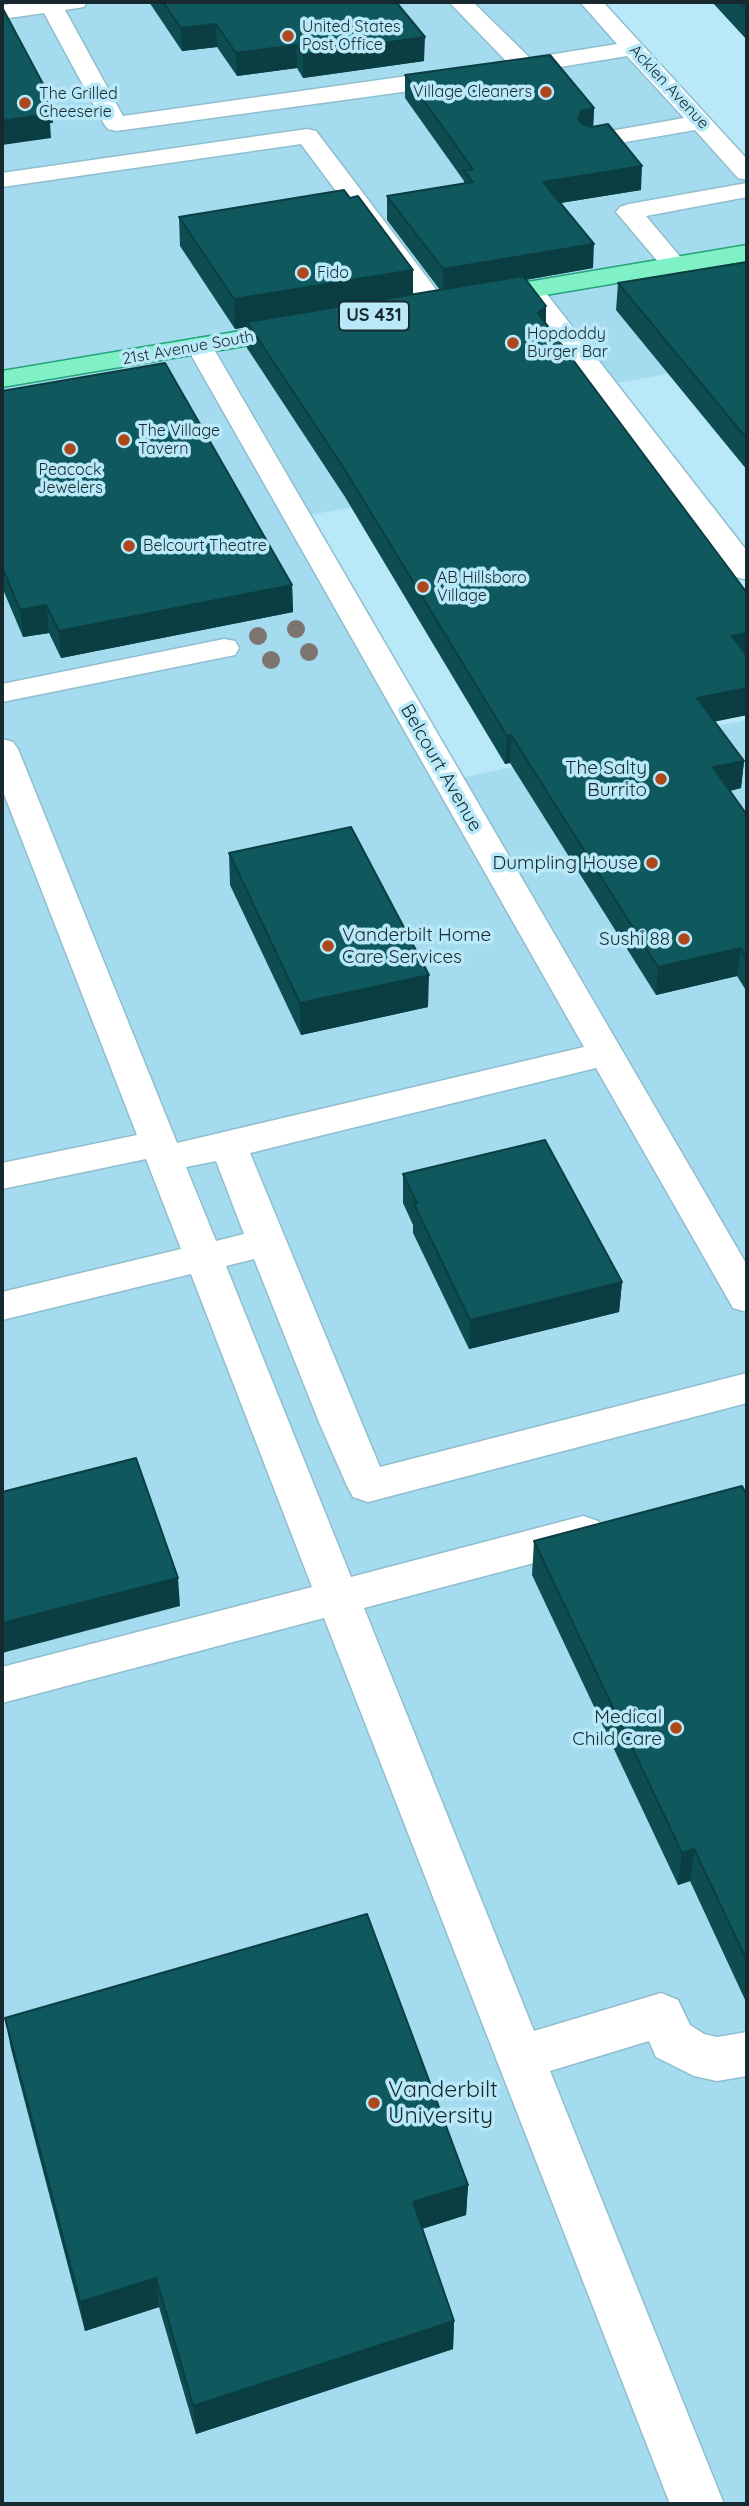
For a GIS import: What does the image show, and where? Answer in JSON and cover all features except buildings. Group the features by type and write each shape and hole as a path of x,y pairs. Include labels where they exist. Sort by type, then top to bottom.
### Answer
{"main road":[{"name":"US 431","path":"409,310 747,253"},
{"name":"21st Avenue South","path":"4,374 330,324"}],"street":[{"path":"2,12 78,2"},
{"path":"460,2 524,66"},
{"name":"Acklen Avenue","path":"591,2 747,173"},
{"path":"51,5 116,124 439,80 633,48"},
{"path":"591,141 701,122"},
{"path":"2,180 307,136 435,306"},
{"path":"674,265 629,212 747,190"},
{"path":"530,290 742,557"},
{"name":"Belcourt Avenue","path":"199,346 604,1054 746,1294"},
{"path":"2,693 224,648"},
{"path":"2,750 697,2504"},
{"path":"2,1176 161,1152 228,1145 604,1054"},
{"path":"228,1145 368,1486 747,1388"},
{"path":"2,1306 267,1242"},
{"path":"2,1685 615,1524"},
{"path":"520,2058 661,2015 673,2041 694,2054 717,2059 747,2054"}],"shaded area":[{"path":"77,2 589,2 747,179 747,360 605,385 656,453 298,517 449,780 747,720 747,2504 2,2504 2,12"}],"place":[{"name":"United States Post Office","path":"288,36"},
{"name":"Village Cleaners","path":"546,92"},
{"name":"The Grilled Cheeserie","path":"25,103"},
{"name":"Fido","path":"303,273"},
{"name":"Hopdoddy Burger Bar","path":"513,343"},
{"name":"The Village Tavern","path":"124,440"},
{"name":"Peacock Jewelers","path":"70,449"},
{"name":"Belcourt Theatre","path":"129,546"},
{"name":"AB Hillsboro Village","path":"423,587"},
{"name":"The Salty Burrito","path":"661,779"},
{"name":"Dumpling House","path":"652,863"},
{"name":"Sushi 88","path":"684,939"},
{"name":"Vanderbilt Home Care Services","path":"328,946"},
{"name":"Medical Child Care","path":"676,1728"},
{"name":"Vanderbilt University","path":"374,2103"}]}
